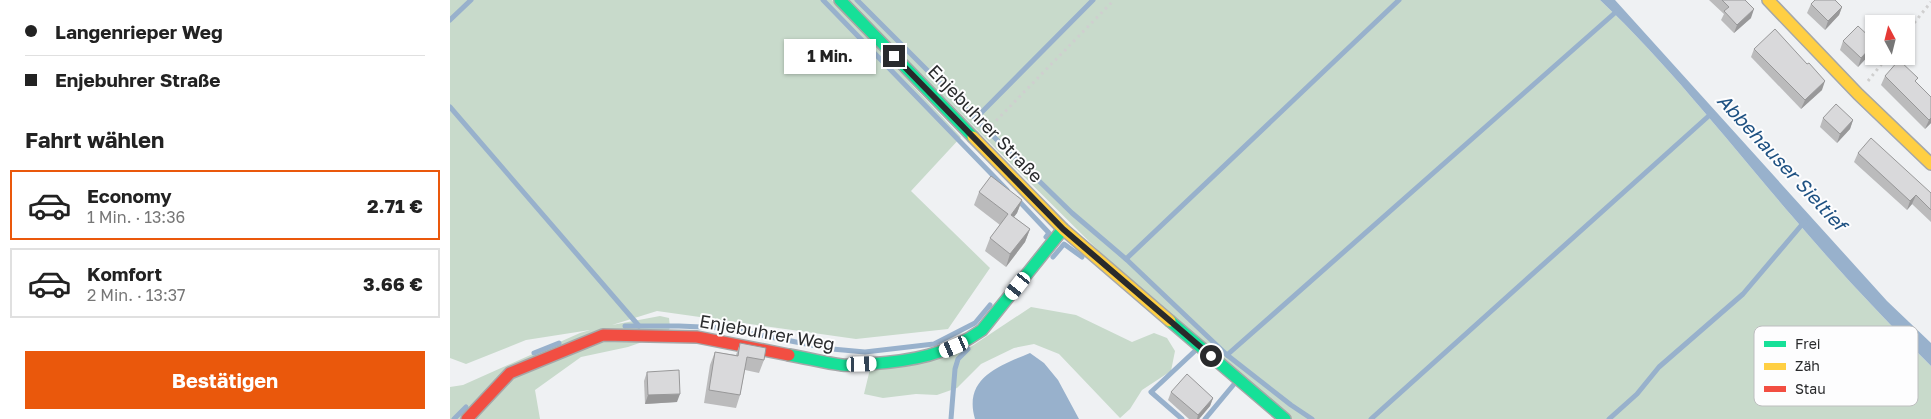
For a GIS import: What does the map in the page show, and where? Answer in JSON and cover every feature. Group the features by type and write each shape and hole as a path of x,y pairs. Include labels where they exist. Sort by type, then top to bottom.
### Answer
{"street":[{"name":"Enjebuhrer Straße","path":"840,0 1063,229 1285,419"},
{"path":"1768,0 1858,94 1931,164"},
{"name":"Enjebuhrer Weg","path":"467,419 510,373 603,335 697,337 844,365 913,359 943,352 965,342 982,330 1063,229"}],"path":[{"path":"976,141 1114,0"},
{"path":"1915,22 1931,2"},
{"path":"1858,94 1881,65"}],"green space":[{"path":"450,0 832,0 961,137 911,191 990,268 948,329 856,339 657,311 612,325 660,316 669,318 670,327 668,333 628,347 581,357 535,390 540,419 450,419 450,387 463,385 590,330 526,340 466,364 450,358"},
{"path":"846,0 1600,0 1651,51 1843,274 1892,326 1754,326 1754,406 1918,406 1918,353 1931,366 1931,419 1280,419 1122,274"},
{"path":"1031,307 1076,315 1132,342 1154,333 1167,338 1175,351 1171,371 1142,390 1130,409 1120,418 1059,354 1034,344 1014,348 981,364 957,388 937,395 916,394 883,398 864,394 870,369 966,350"}],"water":[{"path":"1600,0 1615,0 1887,301 1913,326 1892,326 1878,311 1809,235 1699,105 1626,25"},
{"path":"1918,331 1931,343 1931,366 1918,353"},
{"path":"1030,353 1044,363 1058,380 1079,419 975,419 974,393 979,384 996,369"}],"building":[{"path":"1722,0 1745,0 1754,9 1737,25 1724,11 1729,7"},
{"path":"1815,0 1835,0 1842,7 1828,21 1811,4"},
{"path":"1858,26 1865,33 1865,54 1861,58 1843,41"},
{"path":"1775,29 1825,81 1805,100 1754,49"},
{"path":"1895,65 1904,65 1918,78 1915,81 1931,97 1931,118 1929,120 1885,76"},
{"path":"1836,104 1853,120 1840,134 1823,118"},
{"path":"1871,138 1931,193 1931,210 1916,195 1910,201 1858,153"},
{"path":"991,176 1022,200 1011,215 1030,229 1010,254 990,238 1008,214 979,192"},
{"path":"740,343 766,348 764,360 747,357 740,395 709,390 715,352 738,356"},
{"path":"679,370 680,394 648,395 647,372"},
{"path":"1187,374 1213,398 1198,415 1171,392"}],"waterway":[{"path":"450,20 471,0"},
{"path":"823,0 1007,190"},
{"path":"857,0 985,128"},
{"path":"976,118 1093,0"},
{"path":"1126,259 1399,0"},
{"path":"1227,355 1617,11"},
{"path":"450,107 639,326"},
{"name":"Abbehauser Sieltief","path":"1371,419 1712,113"},
{"path":"994,137 1072,213 1126,259 1227,355 1312,419"},
{"path":"1017,199 1049,233 1046,237"},
{"path":"1609,419 1637,394 1659,367 1743,294 1805,221"},
{"path":"1053,257 1064,244 1082,257"},
{"path":"625,326 724,328 832,349 865,352 934,344 975,323 990,305"},
{"path":"534,353 559,343"},
{"path":"951,419 955,369 958,359 968,349"},
{"path":"1182,419 1151,392 1197,349"},
{"path":"1205,419 1235,383"},
{"path":"454,419 466,407"}],"traffic: fast":[{"path":"840,0 973,137"},
{"path":"789,355 836,364 852,365 914,359 956,345 982,330 1063,229"},
{"path":"1170,321 1285,419"}],"traffic: slow":[{"path":"1768,0 1858,94 1931,164"},
{"path":"973,137 1063,229 1170,321"}],"traffic: jam":[{"path":"467,419 510,373 603,335 697,337 789,355"}],"route":[{"path":"894,56 1063,229 1211,356"}]}
